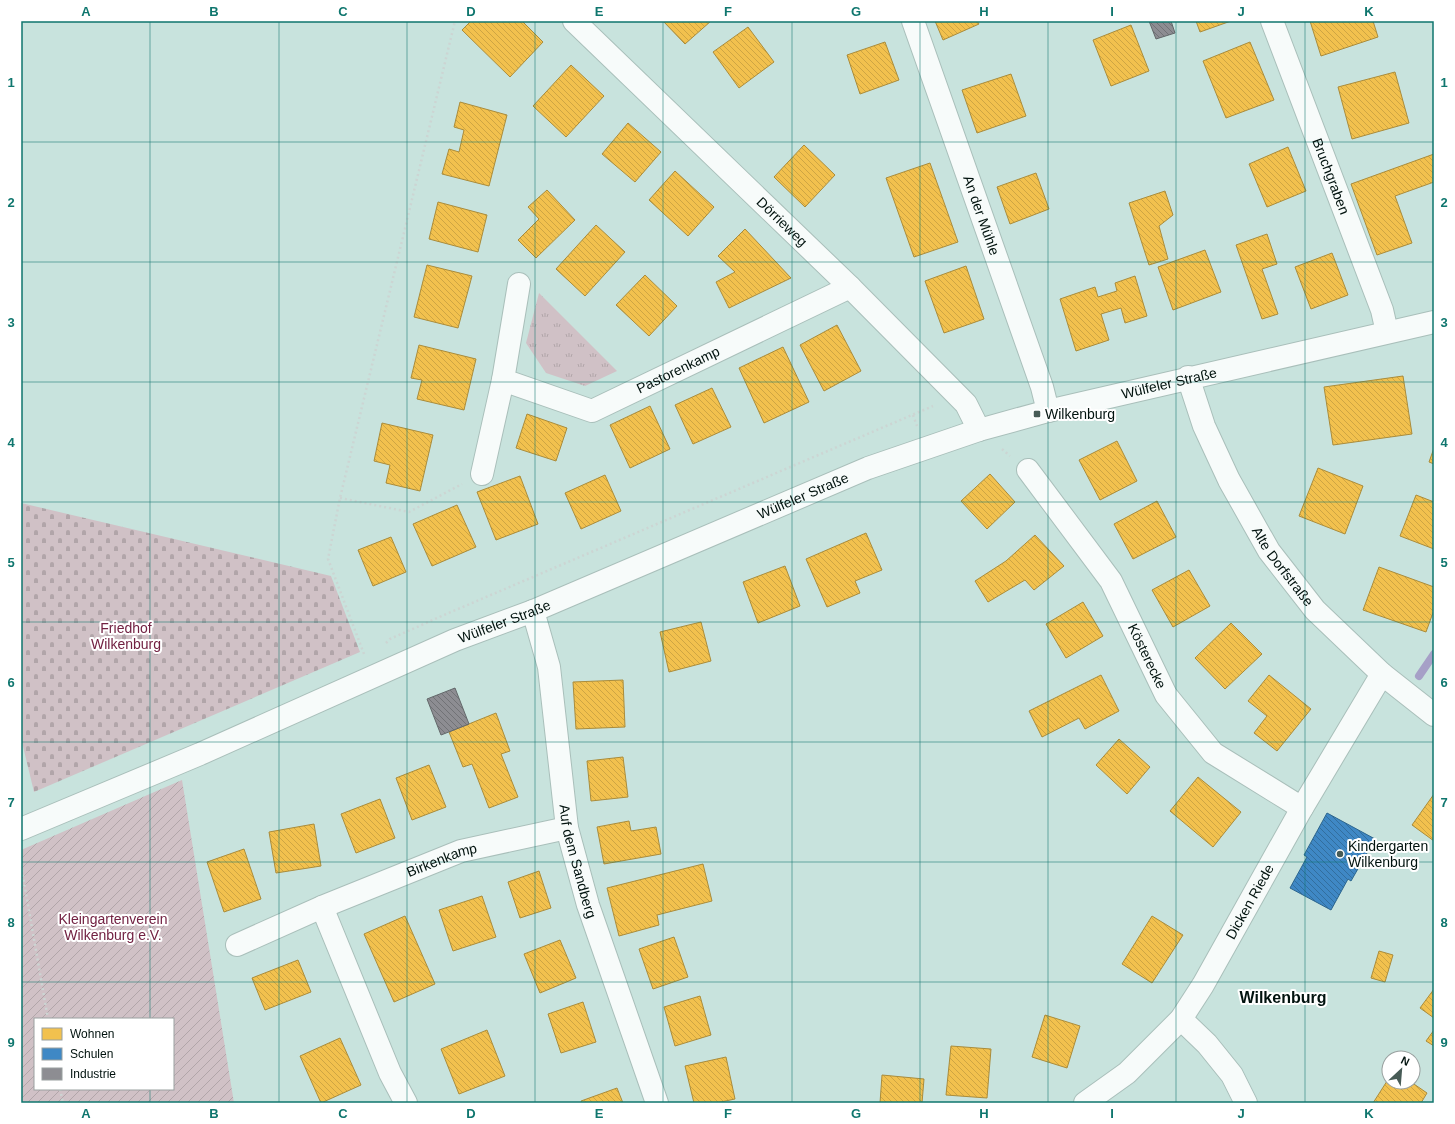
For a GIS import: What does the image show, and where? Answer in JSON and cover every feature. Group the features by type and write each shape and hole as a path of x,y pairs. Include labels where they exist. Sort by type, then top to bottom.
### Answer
{"street":[{"name":"Dörrieweg","path":"574,21 850,287 966,404 979,430"},
{"name":"An der Mühle","path":"913,21 1042,387 1048,410"},
{"name":"Bruchgraben","path":"1272,21 1382,310 1387,332"},
{"path":"482,474 503,380 519,284"},
{"name":"Pastorenkamp","path":"503,380 592,411 850,287"},
{"name":"Wülfeler Straße","path":"21,829 200,754 455,640 533,611 868,468 979,430 1048,410 1434,322"},
{"name":"Alte Dorfstraße","path":"1188,378 1204,426 1229,480 1269,551 1315,610 1382,674 1434,715"},
{"name":"Kösterecke","path":"1028,470 1111,581 1166,695 1213,752 1302,808"},
{"name":"Auf dem Sandberg","path":"533,611 549,667 567,828 588,905 657,1103"},
{"name":"Dicken Riede","path":"1085,1103 1127,1073 1181,1019 1203,985 1302,808 1382,674"},
{"name":"Birkenkamp","path":"237,945 322,907 461,850 567,828"},
{"path":"322,907 390,1072 406,1103"},
{"path":"1181,1019 1207,1044 1232,1075 1246,1103"}],"path":[{"path":"366,660 328,559 340,498 454,21"},
{"path":"340,498 410,512 482,474"},
{"path":"21,865 48,1018"},
{"path":"60,1090 63,1103"}],"green space":[{"path":"539,293 617,371 585,386 546,373 526,343"},
{"name":"Friedhof Wilkenburg","path":"21,503 331,576 360,652 34,792 21,738"},
{"name":"Kleingartenverein Wilkenburg e.V.","path":"182,780 234,1103 21,1103 21,850"}],"building: Wohnen":[{"path":"471,21 522,21 543,42 510,77 462,30"},
{"path":"663,21 711,21 685,44"},
{"path":"935,21 977,21 979,24 943,40"},
{"path":"1196,21 1231,21 1200,32"},
{"path":"1310,21 1373,21 1378,37 1321,56"},
{"path":"1131,25 1149,71 1111,86 1093,40"},
{"path":"748,27 774,62 739,88 713,52"},
{"path":"885,42 899,80 860,94 847,55"},
{"path":"1250,42 1274,100 1226,118 1203,61"},
{"path":"571,65 604,96 566,137 533,106"},
{"path":"1395,72 1409,123 1352,139 1338,87"},
{"path":"1011,74 1026,116 977,133 962,90"},
{"path":"460,102 507,115 489,186 442,174 449,149 459,152 464,130 454,127"},
{"path":"628,123 661,152 635,182 602,154"},
{"path":"804,145 835,175 805,207 774,177"},
{"path":"1288,147 1306,191 1267,207 1249,164"},
{"path":"1434,154 1434,182 1395,196 1412,243 1377,255 1351,184"},
{"path":"930,163 958,242 914,257 886,178"},
{"path":"675,171 714,207 688,236 649,200"},
{"path":"1036,173 1049,209 1010,224 997,187"},
{"path":"547,190 575,220 536,258 518,240 539,219 528,207"},
{"path":"1165,191 1173,215 1159,226 1168,259 1149,265 1129,203"},
{"path":"438,202 487,215 478,252 429,239"},
{"path":"596,225 625,252 585,296 556,269"},
{"path":"745,229 791,278 729,308 716,282 735,272 718,256"},
{"path":"1267,234 1277,264 1262,269 1278,314 1262,319 1236,245"},
{"path":"1205,250 1221,292 1173,310 1158,267"},
{"path":"1332,253 1348,295 1311,309 1295,267"},
{"path":"427,265 472,276 458,328 414,317"},
{"path":"966,266 984,319 944,333 925,281"},
{"path":"645,275 677,306 649,336 616,305"},
{"path":"1135,276 1147,316 1125,323 1121,308 1101,314 1109,340 1076,351 1060,299 1095,287 1098,297 1117,291 1115,283"},
{"path":"837,325 861,371 824,391 800,345"},
{"path":"419,345 476,359 464,410 417,399 422,380 411,378"},
{"path":"783,347 809,402 764,423 739,368"},
{"path":"1403,376 1412,434 1333,445 1324,387"},
{"path":"712,388 731,427 693,444 675,405"},
{"path":"650,406 670,449 630,468 610,425"},
{"path":"527,414 567,428 556,461 516,448"},
{"path":"382,423 433,435 420,491 386,483 390,465 374,461"},
{"path":"1117,441 1137,481 1100,500 1079,460"},
{"path":"1434,448 1434,464 1429,462"},
{"path":"1318,468 1363,486 1345,534 1299,516"},
{"path":"990,474 1015,502 987,529 961,501"},
{"path":"605,475 621,511 581,529 565,493"},
{"path":"520,476 538,524 496,540 477,492"},
{"path":"1416,495 1434,502 1434,549 1400,536"},
{"path":"1157,501 1176,537 1133,559 1114,524"},
{"path":"457,505 476,547 432,566 413,524"},
{"path":"866,533 882,570 855,581 860,593 827,607 806,559"},
{"path":"1035,535 1064,566 1034,590 1025,580 988,602 975,581 1006,561"},
{"path":"391,537 406,572 373,586 358,550"},
{"path":"785,566 800,606 758,623 743,582"},
{"path":"1379,567 1434,587 1434,610 1426,632 1363,610"},
{"path":"1189,570 1210,606 1173,627 1152,590"},
{"path":"1083,602 1103,636 1066,658 1046,624"},
{"path":"701,622 711,661 669,672 660,632"},
{"path":"1231,623 1262,654 1225,689 1195,658"},
{"path":"1101,675 1119,711 1085,729 1079,718 1042,737 1029,711"},
{"path":"1269,675 1311,709 1277,751 1254,733 1267,716 1248,701"},
{"path":"623,680 625,727 576,729 573,682"},
{"path":"496,713 510,751 501,754 518,797 489,808 472,764 463,767 449,732"},
{"path":"1119,739 1150,767 1127,794 1096,765"},
{"path":"623,757 628,797 591,801 587,761"},
{"path":"429,765 446,807 412,820 396,778"},
{"path":"1198,777 1241,812 1213,847 1170,811"},
{"path":"1434,794 1434,841 1412,825"},
{"path":"380,799 395,838 356,853 341,814"},
{"path":"629,821 631,831 656,827 661,854 604,864 597,827"},
{"path":"314,824 321,866 276,873 269,832"},
{"path":"244,849 261,899 224,912 207,862"},
{"path":"703,864 712,901 657,915 659,925 619,936 607,888"},
{"path":"539,871 551,908 520,918 508,882"},
{"path":"482,896 496,937 453,951 439,910"},
{"path":"405,916 435,984 394,1002 364,934"},
{"path":"1152,916 1183,935 1152,983 1122,964"},
{"path":"674,937 688,977 653,989 639,949"},
{"path":"560,940 576,978 540,993 524,954"},
{"path":"1379,951 1393,955 1385,982 1371,978"},
{"path":"298,960 311,992 265,1010 252,978"},
{"path":"1434,989 1434,1018 1420,1008"},
{"path":"700,996 711,1035 675,1046 664,1007"},
{"path":"583,1002 596,1042 561,1053 548,1014"},
{"path":"1045,1015 1080,1026 1067,1068 1032,1057"},
{"path":"487,1030 505,1076 459,1094 441,1049"},
{"path":"1434,1030 1434,1046 1426,1041"},
{"path":"340,1038 361,1085 321,1103 300,1056"},
{"path":"951,1046 991,1049 987,1098 946,1095"},
{"path":"726,1057 735,1099 716,1103 694,1103 685,1066"},
{"path":"882,1075 924,1079 922,1103 880,1103"},
{"path":"617,1088 623,1103 582,1103 581,1101"},
{"path":"1421,1089 1427,1093 1421,1103 1373,1103 1381,1090"}],"building: Schulen":[{"path":"1327,813 1375,839 1351,881 1348,879 1331,910 1290,888 1307,857 1304,855"}],"building: Industrie":[{"path":"1149,21 1171,21 1175,33 1156,39"},
{"path":"455,688 469,724 441,735 427,699"}],"waterway":[{"name":"Bruchgraben","path":"1419,676 1434,654"}],"place":[{"name":"Wilkenburg","path":"1037,414"},
{"name":"Kindergarten Wilkenburg","path":"1340,854"}],"district":[{"name":"Wilkenburg","path":"1283,997"}]}
